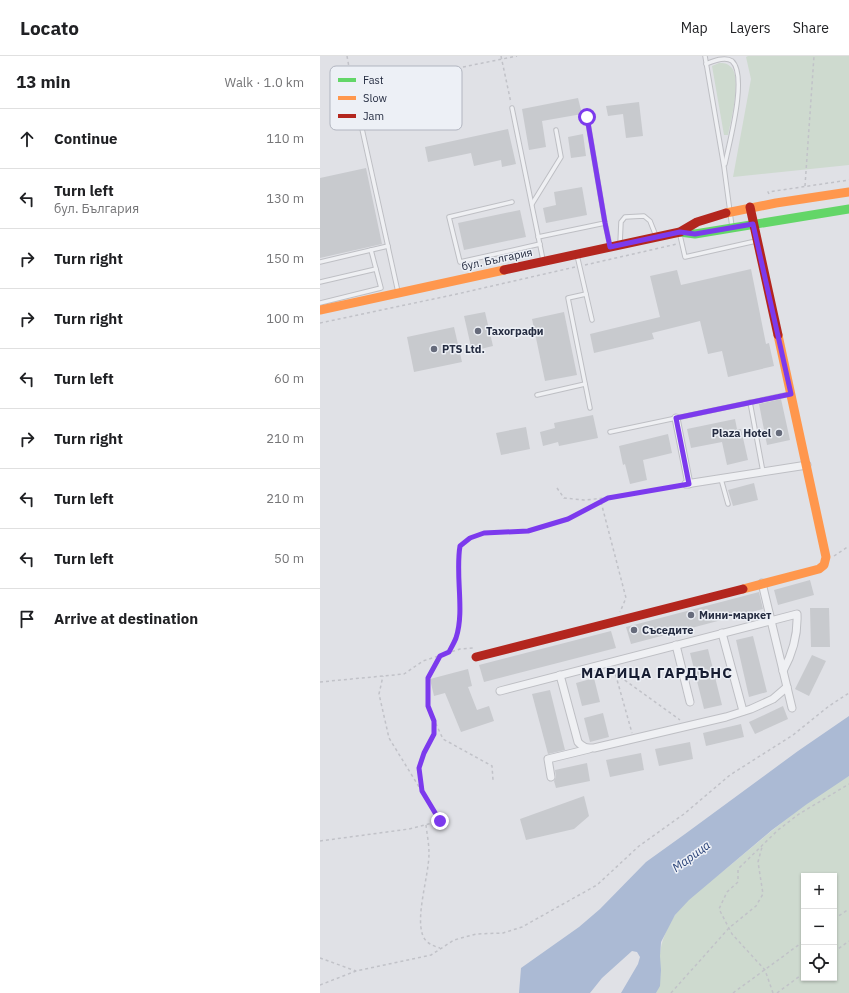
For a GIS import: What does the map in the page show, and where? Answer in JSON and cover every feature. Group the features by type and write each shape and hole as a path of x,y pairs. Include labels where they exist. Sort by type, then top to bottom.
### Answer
{"street":[{"name":"бул. България","path":"680,232 691,224 750,207 807,197 849,192"},
{"path":"476,657 819,568 824,564 826,557 807,465 750,207"},
{"name":"бул. България","path":"320,310 680,232 695,234 849,209"},
{"path":"676,418 688,484 807,465"},
{"path":"762,583 792,708"},
{"path":"500,691 796,614 796,639 790,659 783,671"},
{"path":"722,634 743,711"},
{"path":"676,645 690,702"},
{"path":"560,675 578,742 581,746 586,748 594,748"},
{"path":"552,777 548,759 752,709 773,698 787,687"}],"lane":[{"path":"705,56 724,167 732,228"},
{"path":"706,64 718,59 725,58 731,60 736,67 738,75 738,94 724,167"},
{"path":"512,108 543,261"},
{"path":"587,117 610,247"},
{"path":"362,130 398,293"},
{"path":"532,204 561,157 556,130"},
{"path":"512,202 449,217 460,262 540,244"},
{"path":"620,245 621,222 625,217 644,216 650,221 657,237"},
{"path":"538,237 605,223"},
{"path":"680,232 685,257 757,241"},
{"path":"320,262 388,246"},
{"path":"320,302 381,288 371,250"},
{"path":"576,254 592,320"},
{"path":"320,282 376,269"},
{"path":"586,294 568,298 590,408"},
{"path":"537,395 585,384"},
{"path":"610,432 791,394"},
{"path":"750,402 764,472"},
{"path":"721,479 728,504"}],"path":[{"path":"347,56 349,66"},
{"path":"502,56 512,108"},
{"path":"463,66 517,56"},
{"path":"805,187 814,56"},
{"path":"557,488 564,498 584,500 608,498 688,484"},
{"path":"449,652 456,637 459,613 458,557 460,546 470,538 484,533 528,531 568,519 608,498"},
{"path":"601,502 626,598 621,608 618,620"},
{"path":"826,557 834,556 849,546"},
{"path":"320,682 404,674 423,662 460,649 478,648 490,653"},
{"path":"440,656 428,678 428,706 434,721 442,739 492,766 493,780"},
{"path":"612,662 634,738"},
{"path":"615,673 688,725"},
{"path":"320,841 410,829 440,821 389,738 379,694 383,676"},
{"path":"320,985 356,971 431,955 454,940 476,934 503,933 522,927 597,885 642,843 684,814 730,775 793,735 829,706 849,693"},
{"path":"422,791 419,768 424,753 434,734 434,721"},
{"path":"773,993 765,970 732,934 719,909 727,892 738,882 738,869 778,830 799,814 849,784"},
{"path":"426,825 429,852 421,911 421,928 423,937 431,946 441,948"},
{"path":"671,993 729,928 756,906 763,894 758,862 763,845"},
{"path":"837,917 849,909"},
{"path":"837,950 849,941"},
{"path":"733,993 801,943"},
{"path":"320,958 356,971"},
{"path":"777,993 801,975"}],"shaded area":[{"path":"849,56 849,165 733,177 751,79 746,57"},
{"path":"719,63 731,67 736,80 735,100 728,135 724,135 712,66"},
{"path":"849,776 849,993 656,993 660,978 660,954 662,944 665,934 675,915 700,890 817,796"}],"water":[{"name":"Марица","path":"849,716 849,776 772,830 689,900 675,915 661,942 660,986 656,993 621,993 638,964 640,957 637,952 632,951 602,978 590,993 519,993 521,968 579,927 600,909 646,862 798,751"}],"building":[{"path":"578,98 582,114 542,121 546,147 529,150 522,109"},
{"path":"639,102 643,136 626,138 623,114 608,116 606,106"},
{"path":"508,129 516,164 502,167 501,160 474,166 471,153 428,162 425,147"},
{"path":"583,134 586,156 571,158 568,137"},
{"path":"366,168 382,244 320,258 320,178"},
{"path":"582,187 587,215 546,223 543,208 556,205 554,192"},
{"path":"520,210 526,237 464,250 458,223"},
{"path":"751,269 766,344 769,343 774,366 728,377 722,351 708,354 700,321 652,333 654,339 594,353 590,334 660,317 650,276 677,270 681,285"},
{"name":"Тахографи","path":"485,312 493,346 472,351 464,316"},
{"path":"564,312 577,375 545,381 532,319"},
{"name":"PTS Ltd.","path":"454,327 462,362 414,372 407,337"},
{"path":"781,399 790,440 767,445 759,404"},
{"path":"593,415 598,438 559,446 558,442 543,446 540,432 555,428 554,423"},
{"path":"735,419 737,429 741,429 748,460 727,465 722,442 691,448 687,429"},
{"path":"526,427 530,449 501,455 496,433"},
{"path":"668,434 672,453 643,460 647,480 630,484 625,464 623,465 619,446"},
{"path":"754,483 758,500 733,506 728,490"},
{"path":"810,580 814,595 778,605 774,590"},
{"path":"759,592 763,609 631,644 626,627"},
{"path":"810,608 829,608 830,647 811,647"},
{"path":"611,631 616,648 484,682 479,665"},
{"path":"753,636 767,692 749,697 736,640"},
{"path":"708,649 722,705 704,709 690,653"},
{"path":"812,655 826,661 809,696 795,689"},
{"path":"468,669 472,686 468,687 477,710 489,706 494,721 461,732 445,693 434,696 430,679"},
{"path":"594,678 600,702 582,706 576,683"},
{"path":"550,690 565,750 548,754 532,694"},
{"path":"783,706 788,719 755,734 749,722"},
{"path":"603,713 609,737 590,742 584,718"},
{"path":"741,724 744,737 706,746 703,733"},
{"path":"690,742 693,759 659,766 655,749"},
{"path":"641,753 644,770 610,777 606,760"},
{"path":"587,763 590,781 556,788 554,781 556,777 555,770"},
{"path":"584,796 589,816 574,829 526,840 520,819"}],"traffic: fast":[{"path":"680,232 695,234 849,209"}],"traffic: slow":[{"path":"726,213 776,203 849,192"},
{"path":"320,310 504,270"},
{"path":"743,589 819,569 824,565 826,557 778,335"}],"traffic: jam":[{"path":"750,207 778,335"},
{"path":"504,270 680,232 697,222 726,213"},
{"path":"476,657 743,589"}],"place":[{"name":"Тахографи","path":"478,331"},
{"name":"PTS Ltd.","path":"434,349"},
{"name":"Plaza Hotel","path":"779,433"},
{"name":"Мини-маркет","path":"691,615"},
{"name":"Съседите","path":"634,630"}],"district":[{"name":"МАРИЦА ГАРДЪНС","path":"657,672"}],"route":[{"path":"440,821 422,791 419,768 424,753 434,734 434,721 428,706 428,678 440,656 449,652 456,637 459,613 458,557 460,546 470,538 484,533 528,531 568,519 608,498 646,490 689,484 676,418 791,394 753,224 695,234 680,232 610,247 587,117"}]}
